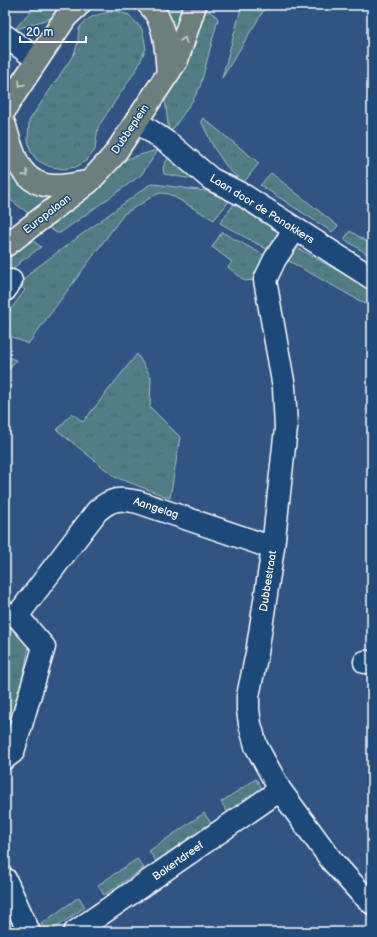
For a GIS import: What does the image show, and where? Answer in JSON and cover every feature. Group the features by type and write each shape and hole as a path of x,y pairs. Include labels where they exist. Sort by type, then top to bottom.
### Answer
{"main road":[{"path":"5,110 66,17 79,5"},
{"path":"149,5 157,16 162,31 168,74"},
{"path":"168,74 177,60 195,5"},
{"name":"Dubbeplein","path":"89,182 114,155 168,74"},
{"path":"5,126 16,162 23,172 32,180 44,185 57,186 89,182"},
{"name":"Europalaan","path":"5,246 89,182"}],"street":[{"path":"5,36 37,60"},
{"name":"Laan door de Panakkers","path":"136,121 170,145 211,179 243,195 372,278"},
{"name":"Dubbestraat","path":"295,229 275,259 265,280 284,387 286,428 273,548 257,653 248,696 248,710 256,746 280,790 332,861 372,903"},
{"name":"Aangelag","path":"5,758 13,752 44,647 11,614 97,511 106,503 117,499 138,502 273,548"},
{"name":"Bakertdreef","path":"77,932 280,790"},
{"path":"5,879 29,932"}],"green space":[{"path":"37,5 69,5 55,21 51,18 17,29 16,28 26,16"},
{"path":"158,5 190,5 178,41"},
{"path":"242,5 267,5 222,78"},
{"path":"203,7 218,19 200,87 193,100 169,133 165,99 162,97"},
{"path":"117,11 129,15 142,29 146,48 138,67 98,127 95,150 87,160 76,167 63,169 48,166 37,160 31,152 28,140 29,121 74,54 78,42 79,29 82,24 96,16"},
{"path":"203,118 259,163 244,182 229,170 214,148 201,121"},
{"path":"157,150 158,151 141,175 60,233 57,233 43,224 123,160"},
{"path":"168,158 193,175 192,179 164,174 163,167"},
{"path":"5,161 46,195 48,204 32,216 5,196"},
{"path":"271,173 338,226 332,232 260,185"},
{"path":"154,184 206,191 230,200 214,220 169,194 161,193 155,195 124,214 28,344 5,334 5,317 25,290 19,285 32,271 149,185"},
{"path":"234,204 281,234 270,251 220,223"},
{"path":"350,231 372,245 372,257 344,239"},
{"path":"222,232 267,257 254,280 245,281 228,267 232,262 212,247"},
{"path":"27,236 41,247 19,263 5,279 5,256"},
{"path":"296,247 372,290 372,301 369,306 287,260"},
{"path":"137,354 151,377 150,407 180,437 170,498 115,477 57,430 72,413 83,422"},
{"path":"5,356 16,360 5,375"},
{"path":"5,629 11,629 29,646 9,747 5,750"},
{"path":"256,779 263,790 228,813 221,802"},
{"path":"204,813 211,823 156,861 149,851"},
{"path":"137,859 144,868 104,895 98,885"},
{"path":"79,897 85,907 50,932 47,932 41,924"}]}
